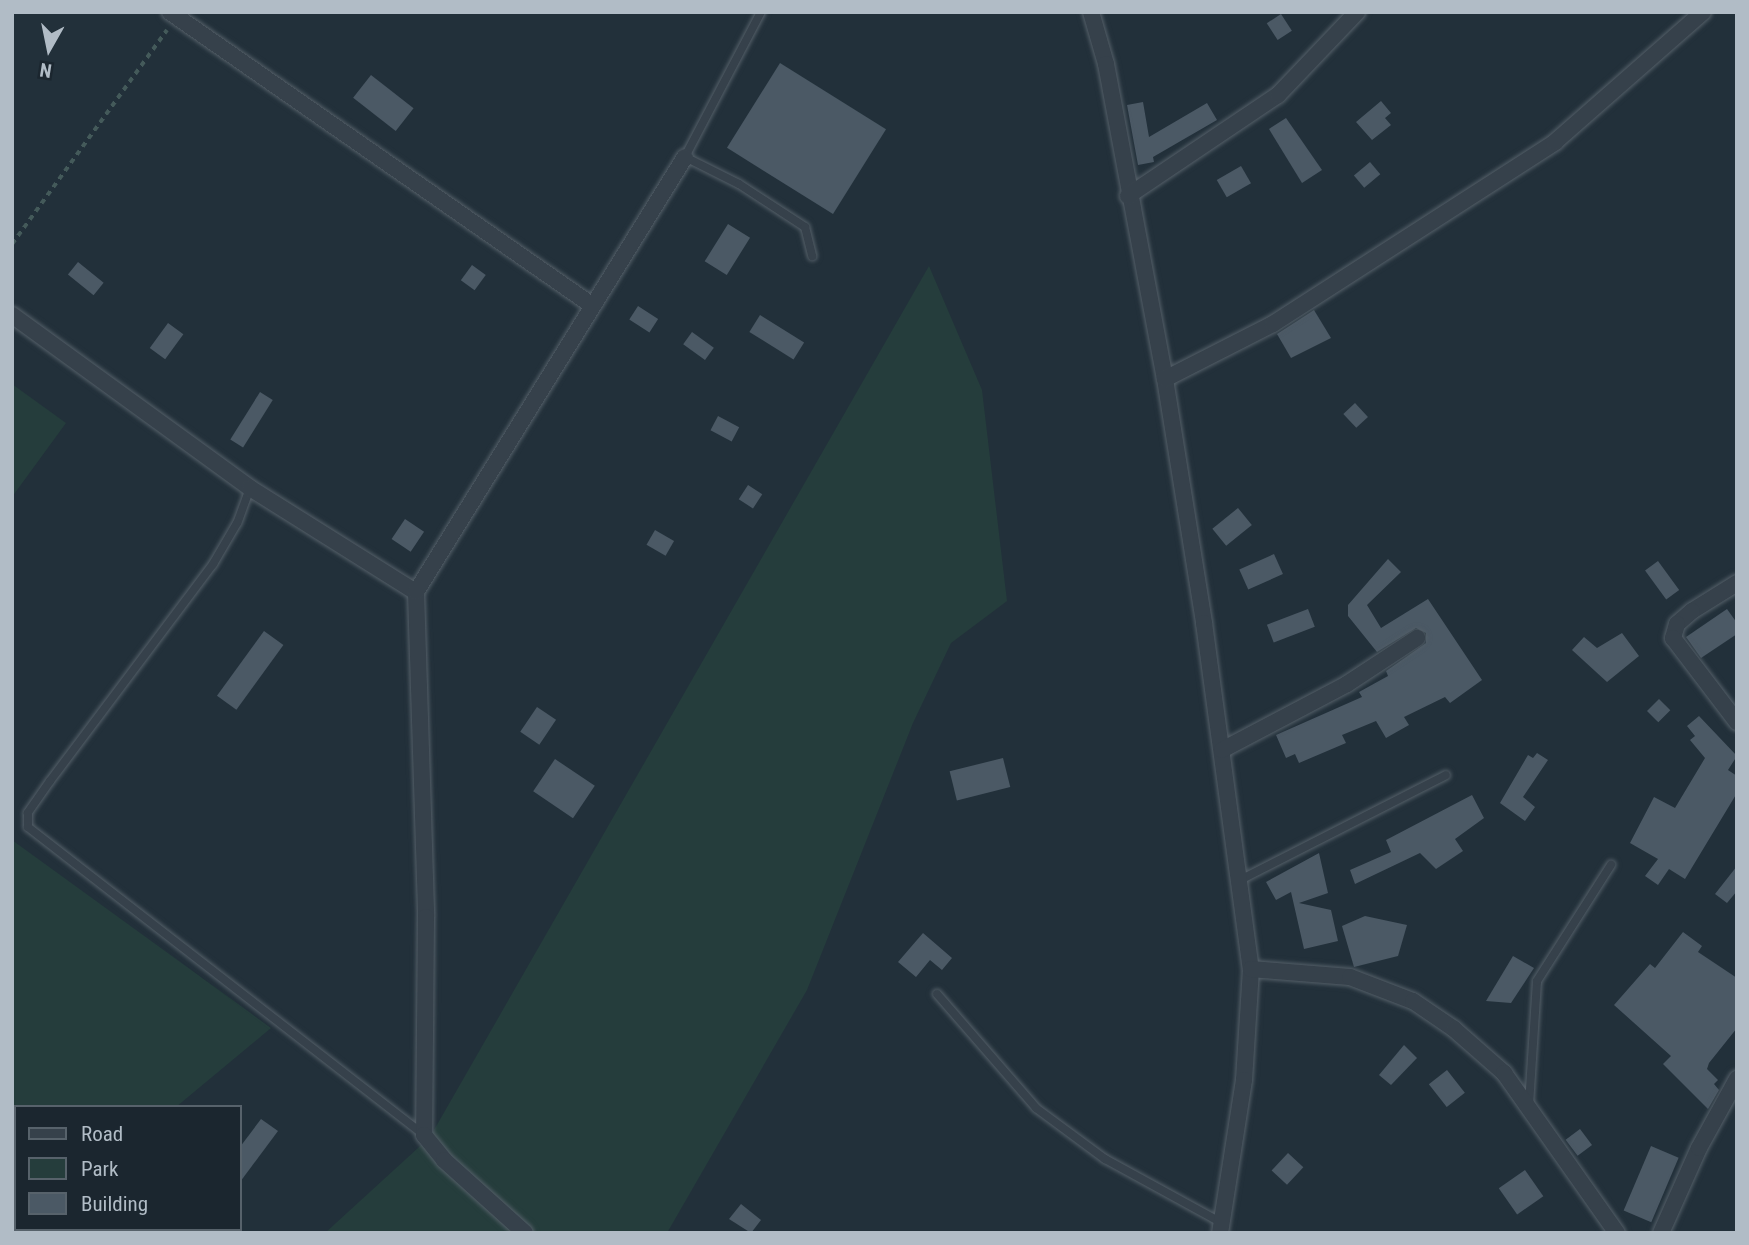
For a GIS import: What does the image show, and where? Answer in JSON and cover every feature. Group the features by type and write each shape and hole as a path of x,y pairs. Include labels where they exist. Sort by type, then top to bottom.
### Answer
{"street":[{"path":"1091,12 1106,64 1128,196 1164,379 1222,750 1251,969 1244,1080 1221,1228"},
{"path":"1128,196 1278,95 1357,12"},
{"path":"1164,379 1273,324 1555,142 1703,12"},
{"path":"173,15 593,306"},
{"path":"525,1233 444,1160 424,1135 426,917 416,592 685,158"},
{"path":"12,315 250,488 416,592"},
{"path":"1737,583 1676,624 1673,638 1737,722"},
{"path":"1222,750 1347,684 1417,638"},
{"path":"1251,969 1350,977 1413,1001 1504,1073 1617,1233"},
{"path":"1661,1233 1699,1148 1737,1079"}],"lane":[{"path":"761,12 685,158 739,184 805,227 812,256"},
{"path":"250,488 237,523 213,564 50,781 28,813 27,827 424,1135"},
{"path":"1240,880 1446,775"},
{"path":"1529,1105 1536,981 1611,865"},
{"path":"937,994 1036,1108 1105,1159 1221,1228"}],"path":[{"path":"12,244 173,15"}],"green space":[{"path":"929,266 982,390 1007,601 951,643 913,723 807,990 667,1233 325,1233 430,1137"},
{"path":"12,384 66,423 12,497"},
{"path":"12,840 271,1028 178,1105 14,1105 14,1231 26,1231 12,1233"}],"building":[{"path":"1281,14 1292,31 1278,40 1267,23"},
{"path":"780,63 886,129 833,214 727,148"},
{"path":"371,75 414,108 396,131 353,98"},
{"path":"1381,101 1391,113 1385,118 1391,125 1372,140 1356,122"},
{"path":"1143,102 1149,137 1207,103 1217,120 1153,157 1154,162 1138,165 1127,105"},
{"path":"1286,118 1322,170 1302,183 1269,129"},
{"path":"1370,162 1380,174 1364,188 1354,175"},
{"path":"1241,166 1251,183 1227,197 1217,180"},
{"path":"728,224 750,238 727,275 705,261"},
{"path":"78,262 104,283 94,295 68,274"},
{"path":"472,265 486,275 475,290 461,280"},
{"path":"638,306 658,319 649,332 629,319"},
{"path":"1314,310 1331,338 1291,358 1277,334"},
{"path":"760,315 804,343 794,360 749,332"},
{"path":"168,323 183,334 165,359 150,348"},
{"path":"692,332 714,348 705,360 683,344"},
{"path":"260,392 273,400 243,447 230,439"},
{"path":"1355,403 1368,417 1356,428 1343,414"},
{"path":"718,416 739,427 732,441 710,430"},
{"path":"748,485 762,494 753,509 739,499"},
{"path":"1238,508 1252,525 1226,546 1212,529"},
{"path":"405,519 424,532 411,552 392,539"},
{"path":"655,530 674,541 666,556 646,545"},
{"path":"1274,554 1283,574 1248,590 1239,569"},
{"path":"1388,559 1401,572 1367,605 1381,628 1428,599 1482,680 1450,703 1445,697 1404,717 1409,725 1386,738 1376,721 1342,735 1346,743 1299,763 1295,754 1286,758 1276,735 1362,697 1359,692 1388,676 1386,671 1426,643 1426,633 1416,628 1377,652 1348,616 1348,605"},
{"path":"1658,561 1679,590 1666,600 1645,570"},
{"path":"1308,609 1315,627 1274,643 1267,625"},
{"path":"1727,609 1737,623 1737,634 1701,658 1686,637"},
{"path":"264,631 283,645 236,710 217,696"},
{"path":"1622,633 1639,656 1607,682 1572,650 1584,637 1597,648"},
{"path":"1659,699 1670,710 1658,722 1647,711"},
{"path":"537,707 556,720 539,745 520,732"},
{"path":"1699,716 1737,756 1728,770 1737,776 1737,793 1685,879 1669,869 1658,885 1645,876 1658,859 1630,843 1654,797 1675,808 1705,758 1690,740 1695,736 1687,726"},
{"path":"1537,753 1548,760 1523,797 1535,807 1525,821 1500,803 1528,755 1533,758"},
{"path":"1003,758 1010,787 957,800 950,771"},
{"path":"555,759 595,786 573,818 533,791"},
{"path":"1472,795 1484,818 1455,839 1463,851 1436,869 1420,853 1355,884 1350,870 1391,852 1386,840"},
{"path":"1319,853 1328,893 1299,903 1331,910 1338,941 1304,949 1291,892 1276,900 1266,882"},
{"path":"1737,866 1737,891 1727,903 1715,894"},
{"path":"1365,916 1407,925 1398,956 1354,967 1342,926"},
{"path":"1683,932 1702,946 1698,952 1737,978 1737,1028 1709,1063 1707,1069 1718,1080 1714,1084 1719,1090 1708,1109 1663,1064 1671,1056 1614,1005 1650,964 1655,968"},
{"path":"923,933 952,958 942,970 930,960 916,977 898,962"},
{"path":"1513,956 1534,968 1511,1003 1486,1001"},
{"path":"1404,1045 1417,1058 1391,1085 1379,1075"},
{"path":"1447,1070 1465,1093 1447,1107 1429,1084"},
{"path":"261,1119 278,1131 242,1179 242,1144"},
{"path":"1580,1129 1592,1145 1578,1156 1566,1140"},
{"path":"1651,1146 1679,1158 1651,1222 1624,1210"},
{"path":"1288,1153 1303,1167 1287,1185 1272,1171"},
{"path":"1525,1170 1543,1196 1517,1215 1499,1188"},
{"path":"741,1204 761,1220 751,1233 729,1219"}]}
